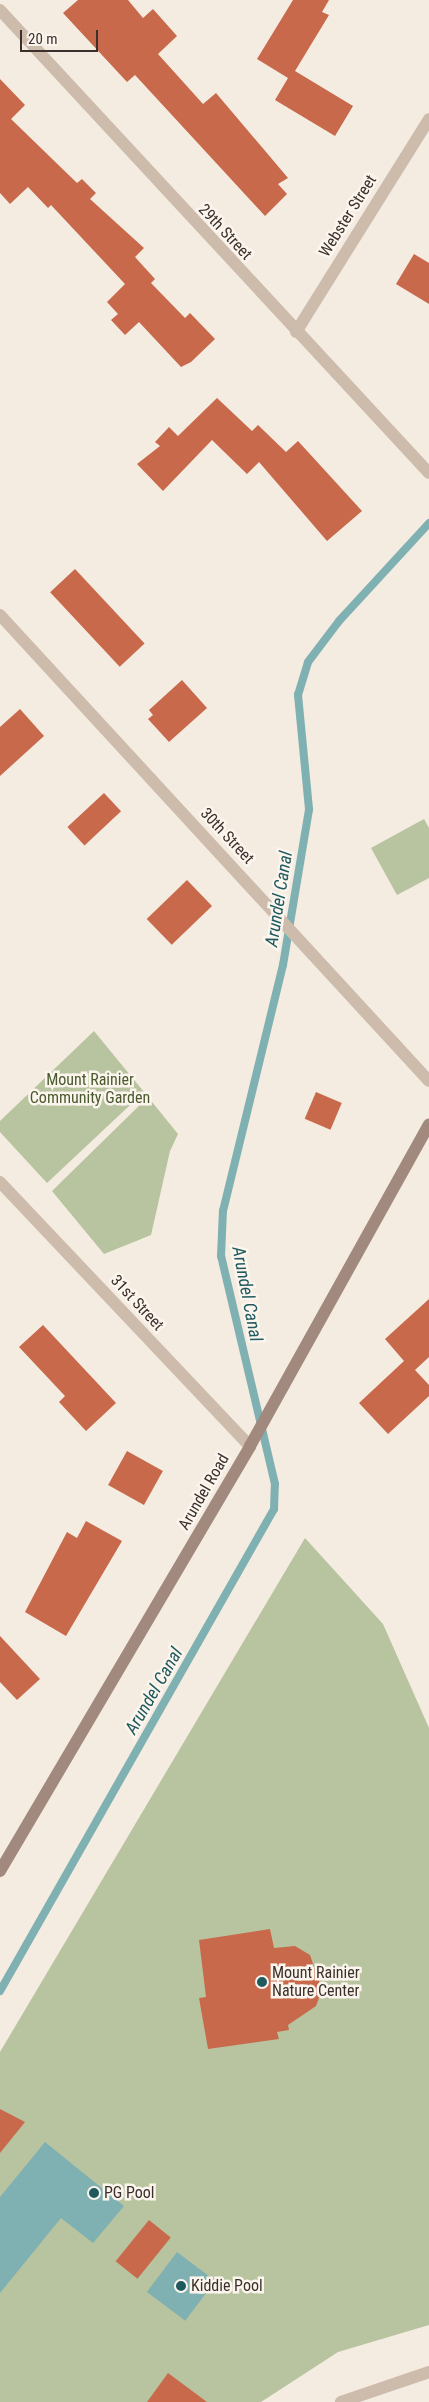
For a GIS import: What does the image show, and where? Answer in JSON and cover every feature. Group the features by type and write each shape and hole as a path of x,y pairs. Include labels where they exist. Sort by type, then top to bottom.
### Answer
{"street":[{"name":"29th Street","path":"0,10 296,332 429,473"},
{"name":"Webster Street","path":"296,332 429,119"},
{"name":"30th Street","path":"0,615 257,891 429,1081"},
{"name":"Arundel Road","path":"0,1871 250,1446 429,1125"},
{"name":"31st Street","path":"0,1182 250,1446"},
{"path":"341,2402 429,2372"}],"green space":[{"path":"424,819 429,828 429,878 397,895 371,848"},
{"name":"Mount Rainier Community Garden","path":"94,1031 144,1092 47,1183 0,1132 0,1121"},
{"path":"148,1097 178,1134 170,1151 151,1235 104,1254 52,1191"},
{"path":"305,1538 383,1624 429,1728 429,2325 338,2352 261,2402 0,2402 0,2052"}],"water":[{"name":"PG Pool","path":"45,2142 124,2206 93,2243 61,2218 0,2293 0,2197"},
{"name":"Kiddie Pool","path":"177,2252 215,2281 185,2321 147,2292"}],"building":[{"path":"78,0 128,0 143,18 153,9 177,36 158,54 203,104 216,93 288,178 278,184 287,194 265,216 135,75 127,82 63,13"},
{"path":"293,0 329,0 322,12 329,15 295,71 353,106 335,136 275,100 288,78 257,59"},
{"path":"0,79 25,105 11,119 77,183 82,179 96,193 90,199 144,248 135,257 155,279 151,283 185,318 190,313 215,339 191,362 181,367 139,322 125,335 111,320 118,314 107,302 125,284 51,205 48,208 28,187 10,204 0,193"},
{"path":"414,254 429,263 429,304 396,284"},
{"path":"217,398 252,431 258,425 286,452 298,441 362,511 327,541 259,462 247,474 212,440 163,491 137,464 160,446 155,442 169,427 178,436"},
{"path":"75,569 145,644 120,667 50,592"},
{"path":"182,680 207,708 169,742 148,719 153,715 149,710"},
{"path":"20,709 44,736 0,776 0,727"},
{"path":"104,793 121,811 84,845 67,827"},
{"path":"187,880 212,906 172,945 147,919"},
{"path":"316,1092 342,1103 330,1130 305,1119"},
{"path":"429,1299 429,1357 415,1370 429,1385 429,1396 388,1434 359,1403 404,1361 385,1339"},
{"path":"43,1325 116,1403 86,1431 59,1402 65,1396 19,1347"},
{"path":"127,1451 163,1471 144,1505 108,1485"},
{"path":"86,1521 122,1541 66,1636 25,1612 67,1532 77,1538"},
{"path":"0,1636 40,1679 17,1700 0,1682"},
{"name":"Mount Rainier Nature Center","path":"270,1929 274,1948 295,1946 310,1955 322,1990 316,2006 288,2025 289,2030 277,2032 279,2039 208,2049 199,1998 206,1997 199,1940"},
{"path":"0,2109 25,2122 0,2153"},
{"path":"149,2220 171,2238 137,2279 116,2261"},
{"path":"168,2373 207,2402 147,2402"}],"waterway":[{"name":"Arundel Canal","path":"0,1991 274,1509 275,1484 221,1256 223,1211 283,965 309,809 298,695 308,662 339,621 429,523"}],"place":[{"name":"Mount Rainier Nature Center","path":"262,1982"},
{"name":"PG Pool","path":"94,2193"},
{"name":"Kiddie Pool","path":"181,2286"}]}
